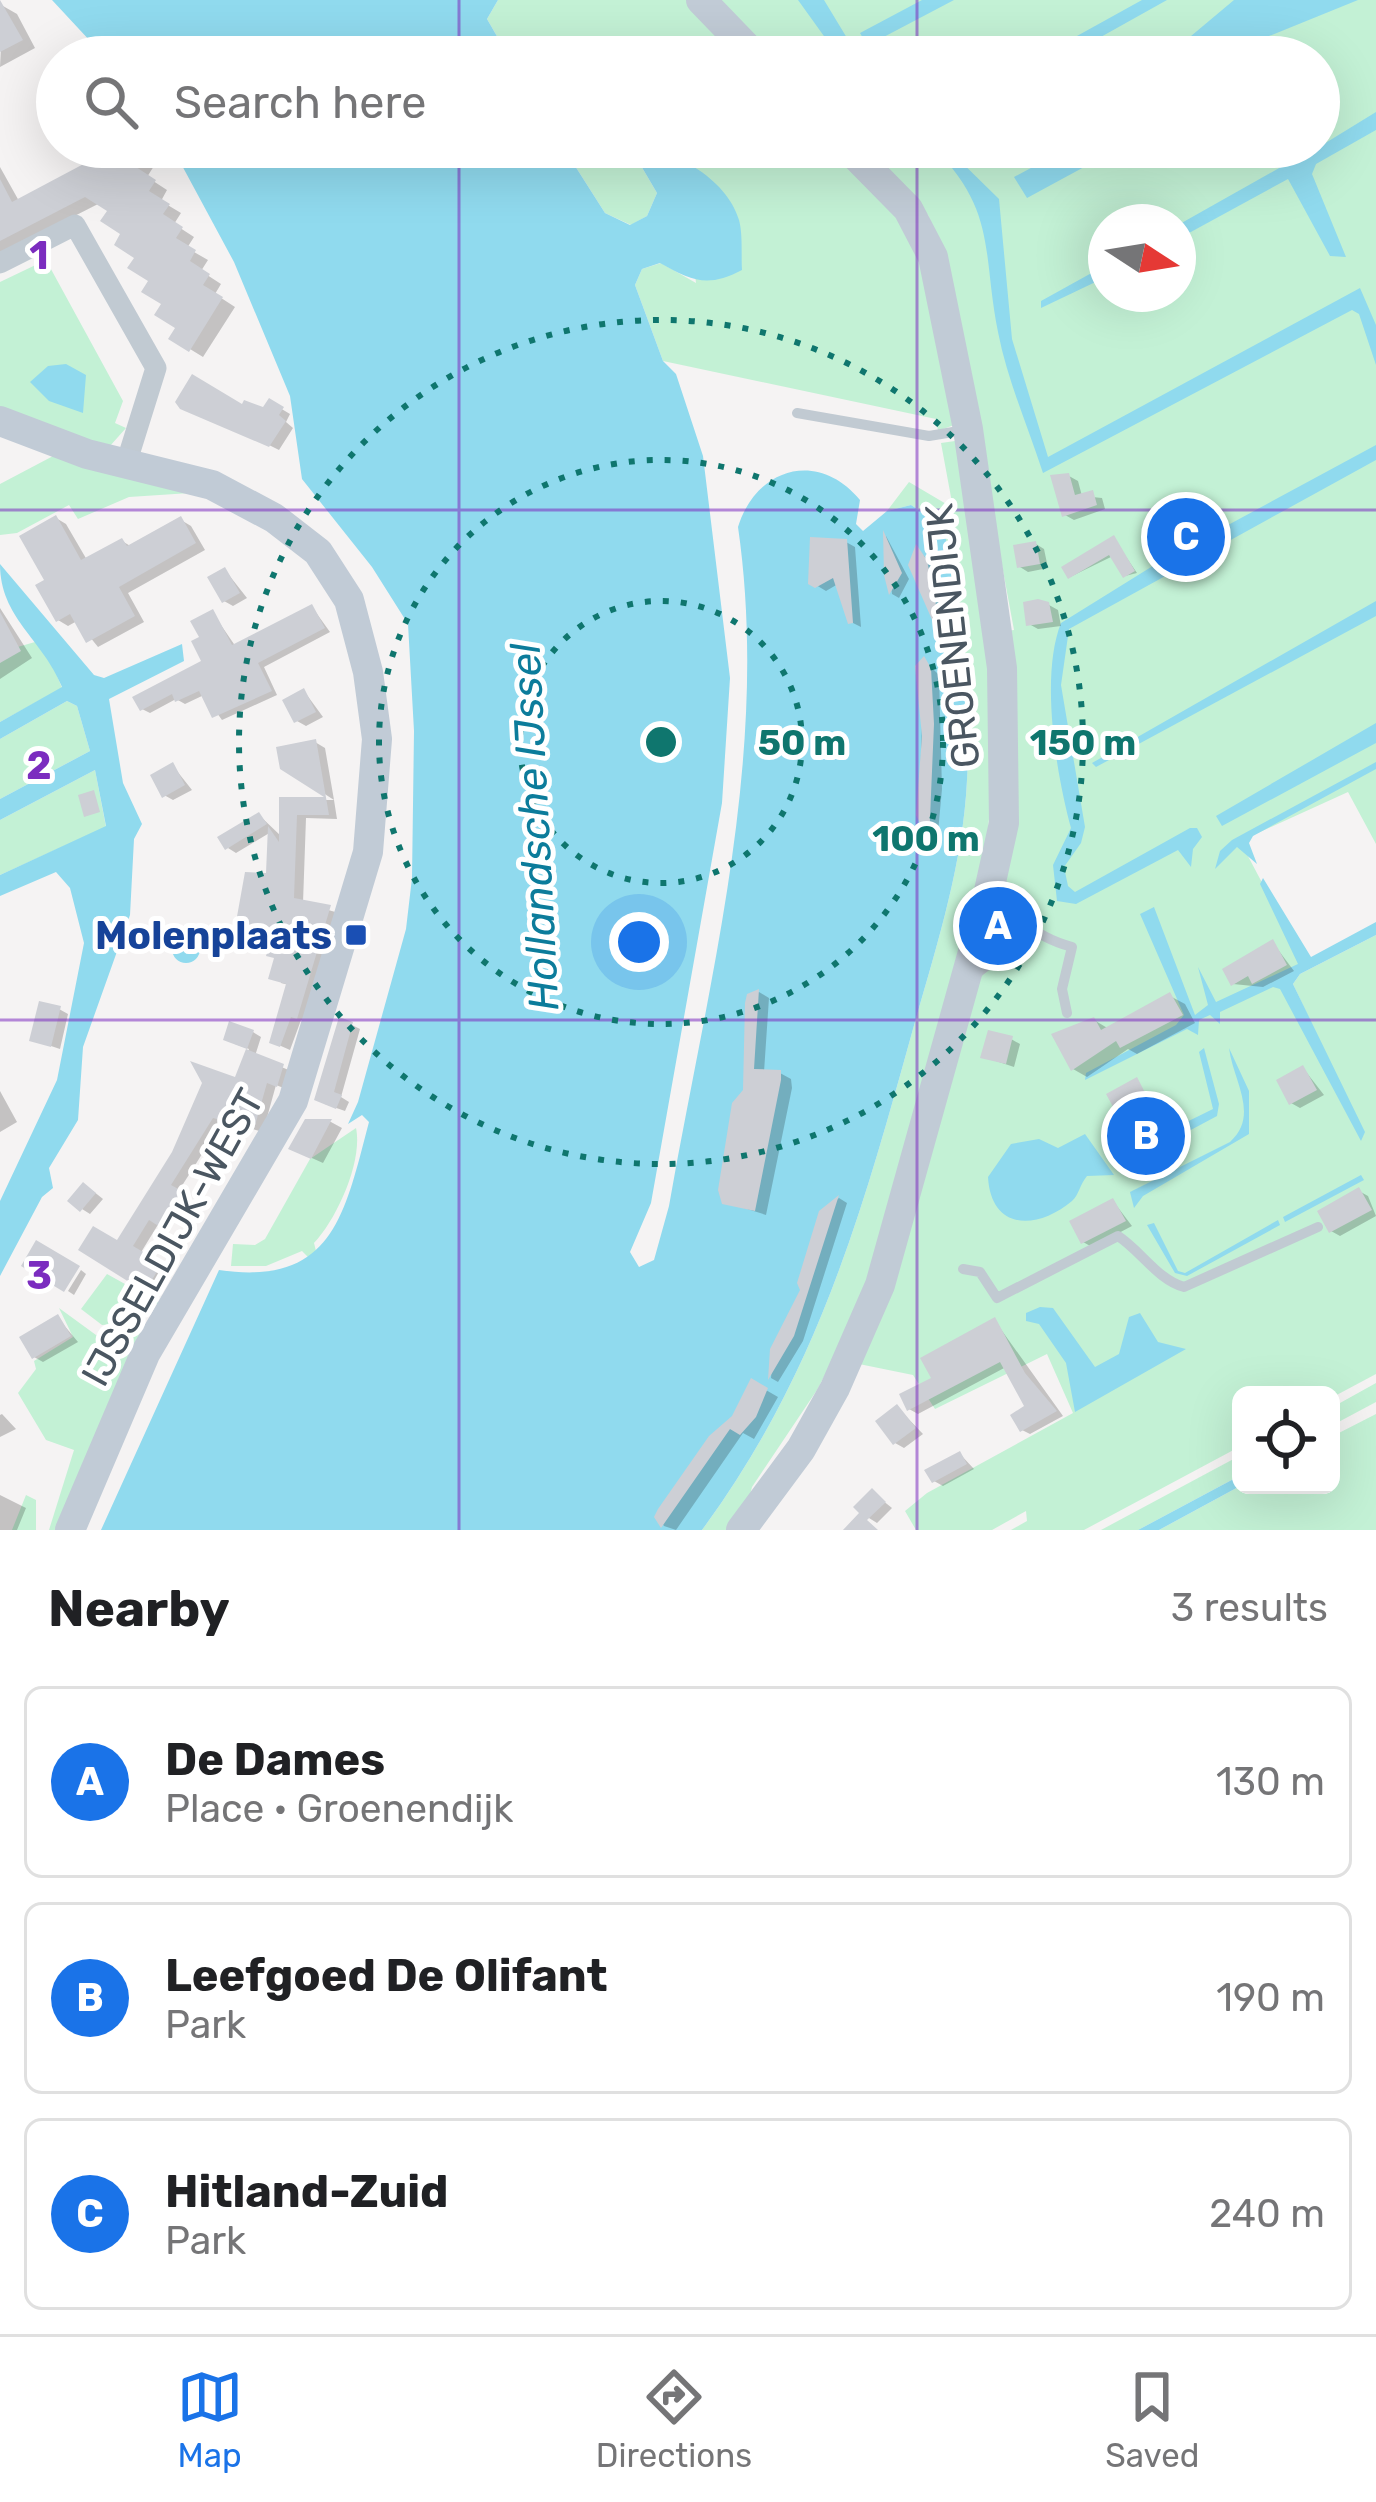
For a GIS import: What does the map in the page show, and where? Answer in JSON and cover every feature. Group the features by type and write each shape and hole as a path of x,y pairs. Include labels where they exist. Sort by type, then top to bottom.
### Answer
{"street":[{"path":"701,0 736,36"},
{"name":"GROENENDIJK","path":"741,1530 800,1449 855,1350 903,1213 1004,823 1004,691 968,430 926,241 908,209 868,168"},
{"path":"0,263 75,225 156,368 127,464"},
{"name":"IJSSELDIJK-WEST","path":"0,422 243,499 333,567 349,601 368,672 377,781 368,852 293,1101 145,1354 70,1530"}],"lane":[{"path":"797,413 929,436 968,430"},
{"path":"995,868 1014,914 1037,937 1072,947 1062,989 1066,1013"},
{"path":"965,984 1013,945 1037,937"},
{"path":"963,1269 980,1272 997,1298 1118,1236 1141,1251 1170,1283 1184,1287 1318,1227"}],"green space":[{"path":"498,0 691,0 726,36 497,36 487,19"},
{"path":"714,0 1376,0 1376,844 1348,792 1240,841 1304,962 1280,977 1365,1137 1293,984 1300,974 1376,935 1376,1374 1340,1393 1340,1386 1232,1386 1232,1451 1084,1530 1011,1530 1027,1521 1026,1511 992,1530 916,1530 905,1511 927,1493 1073,1413 1047,1354 935,1409 913,1375 859,1364 973,996 1006,631 1014,630 944,252 928,215 882,168 1340,168 1340,36 751,36"},
{"path":"576,168 642,168 657,193 647,216 631,225 605,213"},
{"path":"684,168 857,168 916,233 954,425 938,431 936,419 663,361 635,285 642,269 661,263 696,283"},
{"path":"46,260 123,401 115,423 126,428 110,446 0,412 0,282"},
{"path":"955,441 995,668 998,824 875,1280 817,1390 752,1487 748,1503 728,1530 702,1530 776,1412 832,1290 875,1163 947,906 960,843 968,748 944,526 911,505 887,511 909,482 953,508 941,443"},
{"path":"55,455 190,493 129,497 78,519 69,505 17,533 0,535 0,484"},
{"path":"35,642 49,656 62,688 0,722 0,652"},
{"path":"67,701 77,706 90,751 0,799 0,739"},
{"path":"95,770 106,827 0,875 0,820"},
{"path":"356,1128 352,1173 339,1205 314,1243 316,1251 308,1257 302,1251 266,1266 231,1266 233,1244 255,1245 265,1239 310,1159"},
{"path":"107,1274 161,1304 149,1304 118,1324 102,1325 81,1309"},
{"path":"59,1308 96,1335 147,1325 61,1530 49,1530 74,1450 46,1440 18,1393 36,1369 34,1361 73,1337"},
{"path":"1376,1383 1376,1402 1340,1421 1340,1403"},
{"path":"1376,1414 1376,1530 1159,1530 1232,1490 1340,1494 1340,1432"},
{"path":"1232,1460 1232,1480 1138,1530 1101,1530"},
{"path":"26,1495 36,1500 36,1530 12,1530"}],"water":[{"path":"52,0 498,0 487,19 497,36 85,36"},
{"path":"798,0 824,0 846,36 824,36"},
{"path":"922,0 954,0 886,36 860,33"},
{"path":"1142,0 1167,0 1103,36 1077,36"},
{"path":"1234,0 1358,0 1269,36 1191,36"},
{"path":"1376,112 1376,130 1340,150 1340,134"},
{"name":"Hollandsche IJssel","path":"183,168 576,168 605,213 630,225 647,216 657,193 642,168 695,168 733,205 739,220 742,270 700,280 660,263 642,269 635,285 663,361 676,374 703,456 730,678 722,803 651,1203 630,1252 639,1267 654,1260 669,1206 730,868 747,698 738,527 747,507 773,479 808,471 826,474 860,500 856,524 863,531 887,511 911,505 944,526 962,652 968,748 960,843 947,906 875,1163 831,1290 776,1412 702,1530 101,1530 219,1270 257,1272 288,1267 311,1254 341,1213 369,1122 362,1115 348,1124 406,929 412,878 414,731 408,624 372,567 302,479 290,396 234,262"},
{"path":"967,168 999,199 1012,339 1048,457 1360,288 1376,325 1376,365 1359,314 1352,310 1043,473 1002,350 984,233 954,170"},
{"path":"1031,168 1082,168 1027,198 1014,177"},
{"path":"1279,168 1314,168 1312,174 1346,257 1330,256 1288,179 1196,229 1196,215"},
{"path":"1088,275 1088,286 1041,308 1041,301"},
{"path":"66,364 86,375 83,413 49,401 30,382 48,366"},
{"path":"1376,445 1376,460 1069,629 1061,685 1085,827 1081,843 1064,867 1068,886 1075,892 1190,828 1197,828 1202,837 1193,849 1191,867 1178,850 1076,904 1057,901 1053,865 1071,828 1060,780 1051,697 1061,623 1156,564"},
{"path":"0,564 94,675 104,678 182,644 184,661 109,699 123,783 142,824 134,839 130,915 83,1047 78,1120 49,1168 53,1188 42,1197 0,1276 0,1201 57,1080 84,943 70,888 56,872 0,896 0,875 106,826 95,770 0,820 0,799 90,751 77,706 67,701 0,739 0,722 62,687 14,614"},
{"path":"1376,601 1376,616 1096,767 1092,763"},
{"path":"1376,723 1376,743 1222,826 1216,816"},
{"path":"1376,762 1376,769 1253,836 1249,843 1257,864 1237,847 1215,869 1220,851 1232,840"},
{"path":"1263,878 1311,957 1376,922 1376,935 1300,974 1293,984 1365,1132 1361,1141 1280,989 1273,987 1220,1012 1220,1024 1210,1015 1199,1020 1198,1035 1187,1029 1085,1080 1086,1073 1176,1025 1184,1015 1140,914 1154,907 1195,1015 1208,1005 1198,967 1216,1002 1298,964 1260,884"},
{"path":"186,935 196,939 200,949 196,959 186,963 176,959 172,949 176,939"},
{"path":"1204,1048 1219,1104 1217,1116 1142,1156 1140,1145 1213,1109 1199,1052"},
{"path":"1229,1048 1249,1091 1249,1134 1143,1196 1134,1208 1130,1192 1230,1142 1239,1132 1244,1109"},
{"path":"1085,1134 1114,1175 1087,1176 1072,1201 1030,1221 1006,1216 997,1207 988,1177 1011,1144 1039,1139 1058,1148"},
{"path":"1361,1175 1364,1180 1285,1222 1283,1217"},
{"path":"1278,1220 1280,1225 1187,1276 1175,1273 1147,1225 1154,1223 1178,1271 1185,1273"},
{"path":"1053,1308 1095,1367 1119,1354 1129,1317 1140,1313 1158,1342 1186,1349 1075,1412 1066,1363 1039,1324 1026,1321 1026,1313"},
{"path":"1232,1480 1232,1490 1159,1530 1138,1530"}],"building":[{"path":"0,0 23,40 0,52"},
{"path":"76,168 138,168 156,180 149,191 170,204 163,214 183,227 176,238 196,250 190,261 210,274 203,285 223,297 189,352 168,339 175,328 154,315 161,304 141,292 148,281 127,268 134,258 114,245 120,234 100,221 107,211 85,197 0,241 0,179 12,202"},
{"path":"192,374 242,404 244,400 263,407 269,398 284,407 279,415 286,421 269,447 180,409 175,402"},
{"path":"1069,473 1075,495 1093,490 1097,505 1062,517 1050,475"},
{"path":"56,515 81,560 122,538 127,546 181,516 196,543 119,587 135,616 86,643 70,614 56,622 35,585 44,580 19,536"},
{"path":"883,530 902,573 889,595 884,575"},
{"path":"1114,535 1135,571 1123,578 1109,555 1068,579 1061,567"},
{"path":"810,537 847,539 853,623 848,624 833,578 815,588 808,584"},
{"path":"1036,541 1040,564 1017,568 1013,545"},
{"path":"916,544 927,560 939,620 933,622 908,565"},
{"path":"225,567 240,593 222,603 207,577"},
{"path":"1023,602 1049,602 1053,622 1026,626"},
{"path":"312,604 325,628 258,663 272,691 212,718 199,691 175,702 172,694 140,711 132,697 201,661 191,641 199,637 190,621 213,609 232,645"},
{"path":"0,612 21,651 0,663"},
{"path":"924,656 931,668 934,724 929,842 916,815 922,736 915,666"},
{"path":"304,688 316,712 294,723 282,700"},
{"path":"316,739 329,815 297,815 294,898 331,905 297,1019 291,1017 280,1047 269,1043 286,984 268,979 274,958 266,956 274,930 236,922 245,872 266,873 268,826 279,842 279,797 324,797 280,769 276,747"},
{"path":"173,762 185,785 162,798 150,775"},
{"path":"94,790 100,812 84,817 78,795"},
{"path":"259,812 267,824 225,850 217,837"},
{"path":"1273,939 1287,965 1252,984 1248,976 1231,986 1222,969"},
{"path":"759,989 754,1069 781,1070 781,1080 755,1211 722,1204 718,1190 732,1103 743,1090 745,1003 747,994"},
{"path":"1170,992 1183,1015 1120,1048 1116,1041 1071,1071 1051,1034 1094,1017 1101,1030"},
{"path":"39,1001 61,1006 51,1047 29,1041"},
{"path":"339,1017 353,1022 334,1092 342,1095 336,1109 314,1100"},
{"path":"229,1021 254,1030 247,1049 223,1040"},
{"path":"988,1030 1013,1036 1006,1064 980,1058"},
{"path":"246,1049 284,1064 277,1087 267,1083 254,1129 213,1118 171,1185 182,1191 160,1227 149,1220 133,1246 162,1263 145,1292 78,1250 93,1226 117,1240 172,1152 202,1083 190,1061 235,1077"},
{"path":"1303,1065 1317,1090 1289,1105 1276,1080"},
{"path":"1137,1077 1158,1118 1128,1134 1106,1094"},
{"path":"305,1119 332,1119 311,1159 288,1149"},
{"path":"83,1182 96,1193 80,1212 67,1201"},
{"path":"1359,1187 1372,1210 1329,1233 1317,1211"},
{"path":"839,1195 794,1336 768,1380 770,1349 800,1290 797,1283 819,1211"},
{"path":"1113,1198 1126,1221 1081,1244 1069,1221"},
{"path":"36,1240 80,1266 64,1292 21,1266"},
{"path":"58,1314 71,1336 32,1359 19,1337"},
{"path":"995,1317 1025,1373 1057,1411 1020,1432 1010,1415 1024,1406 1000,1362 907,1411 899,1394 931,1378 920,1358"},
{"path":"751,1378 768,1388 756,1417 740,1435 730,1429 661,1528 654,1517 658,1509 709,1436 732,1416"},
{"path":"897,1404 916,1428 893,1445 875,1421"},
{"path":"960,1451 967,1464 932,1483 924,1470"},
{"path":"872,1488 886,1502 867,1520 878,1530 843,1530 859,1513 853,1507"}],"place":[{"name":"Hitland-Zuid","path":"1186,537"},
{"name":"De Dames","path":"998,926"},
{"name":"Molenplaats","path":"356,935"},
{"name":"Leefgoed De Olifant","path":"1146,1136"}]}
